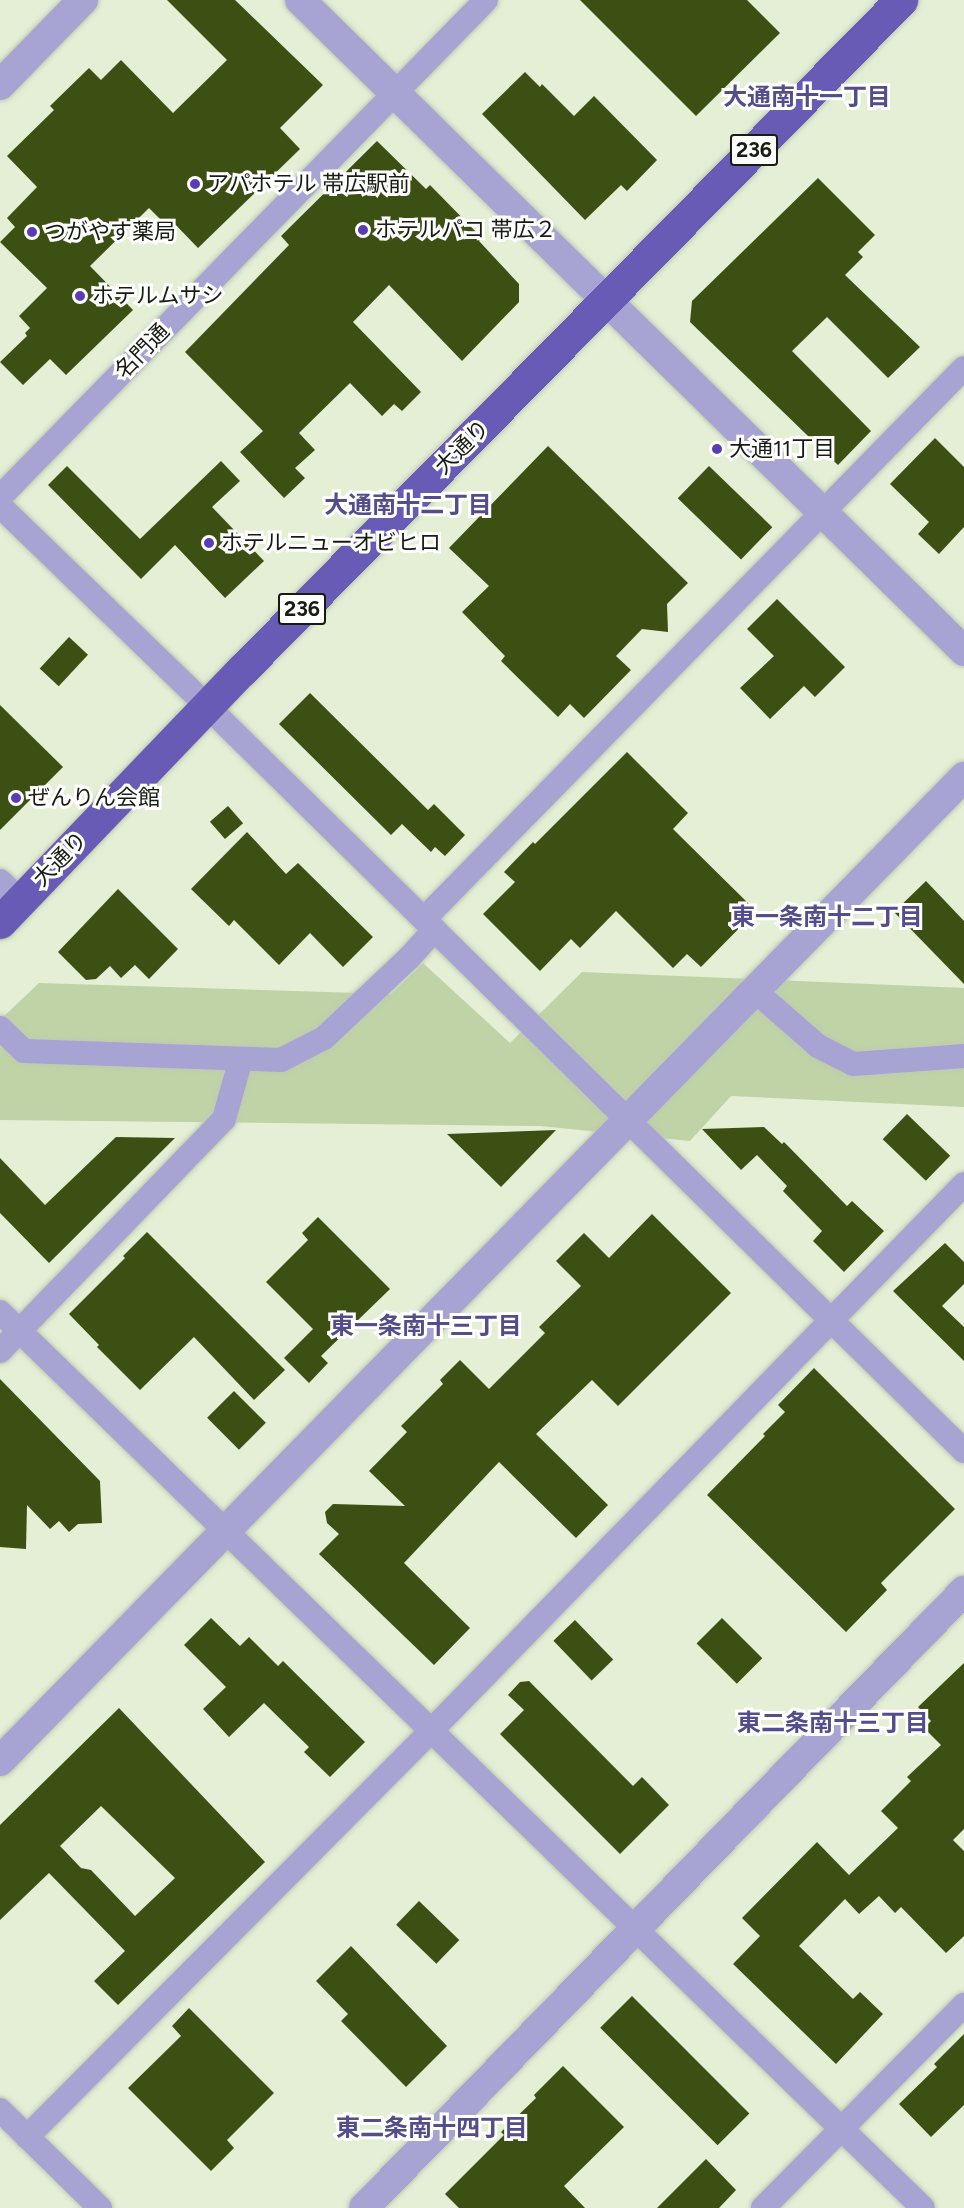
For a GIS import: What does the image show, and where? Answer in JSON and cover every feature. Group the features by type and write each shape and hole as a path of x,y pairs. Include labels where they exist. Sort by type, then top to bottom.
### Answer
{"highway":[{"name":"大通り","path":"7,901 207,706 901,0"}],"street":[{"path":"0,85 83,0"},
{"path":"300,0 964,651"},
{"name":"名門通","path":"0,497 486,0"},
{"path":"0,1028 24,1051 241,1059 280,1060 324,1038 409,958 429,925 823,512 964,368"},
{"path":"0,506 207,706 964,1451"},
{"path":"0,1761 964,777"},
{"path":"754,991 818,1046 853,1064 964,1056"},
{"path":"0,1351 224,1119 241,1059"},
{"path":"27,2137 432,1730 964,1184"},
{"path":"0,1312 923,2208"},
{"path":"364,2208 964,1591"},
{"path":"763,2208 964,2005"},
{"path":"0,2110 100,2208"}],"green space":[{"path":"423,963 510,1043 582,972 964,988 964,1107 731,1096 690,1141 540,1126 0,1120 0,1020 39,983 391,994"}],"building":[{"path":"167,0 235,0 323,85 280,128 300,149 198,248 170,219 165,224 149,208 90,266 133,310 66,375 50,359 23,385 0,362 27,336 25,333 30,328 19,316 47,288 0,242 15,227 7,218 37,187 7,156 54,110 50,106 89,68 101,80 121,60 173,113 227,60"},
{"path":"580,0 747,0 780,33 696,116"},
{"path":"525,72 540,87 542,84 574,116 594,96 657,160 627,191 621,185 585,220 482,114"},
{"path":"377,141 426,189 430,185 482,238 479,241 519,284 519,302 462,361 389,285 353,322 421,392 402,411 394,404 382,416 350,383 299,433 315,450 295,468 305,478 284,498 240,452 263,431 185,352 289,245 281,236"},
{"path":"818,178 875,235 858,252 863,257 845,275 920,347 888,378 827,317 792,351 871,431 838,465 690,322 692,301"},
{"path":"935,438 964,467 964,527 939,554 918,534 929,522 890,484"},
{"path":"548,446 688,583 667,604 668,632 642,629 616,656 631,670 584,718 570,704 558,717 501,661 505,656 462,612 489,586 449,548"},
{"name":"ホテルニューオビヒロ","path":"221,461 240,481 212,507 264,561 225,598 175,545 141,579 48,485 67,466 140,539"},
{"path":"709,466 772,527 741,560 678,498"},
{"path":"777,599 845,667 815,697 804,686 770,719 740,688 774,656 747,629"},
{"path":"69,637 88,655 59,686 40,668"},
{"path":"310,693 428,810 434,804 465,835 445,856 435,847 431,852 402,824 391,835 279,724"},
{"name":"ぜんりん会館","path":"0,705 63,767 0,830"},
{"path":"627,752 688,813 673,829 756,911 701,967 687,954 673,968 616,911 580,948 571,939 540,971 483,914 515,882 504,872"},
{"path":"228,806 243,823 225,839 210,822"},
{"path":"247,832 286,874 298,863 373,937 343,967 310,933 279,965 234,920 229,926 191,889"},
{"path":"926,881 964,921 964,984 894,912"},
{"path":"118,889 178,949 149,979 135,965 121,978 110,966 96,979 86,980 58,952"},
{"path":"907,1114 950,1156 926,1181 883,1139"},
{"path":"764,1127 782,1144 784,1142 847,1206 852,1201 884,1231 844,1272 813,1241 822,1231 783,1191 787,1186 757,1155 741,1170 702,1129"},
{"path":"556,1130 501,1187 447,1134"},
{"path":"116,1137 175,1138 49,1263 0,1213 0,1158 45,1205"},
{"path":"652,1214 731,1293 618,1406 592,1380 536,1434 608,1505 576,1538 499,1462 404,1563 470,1628 434,1665 319,1554 339,1534 327,1523 325,1512 333,1504 405,1506 369,1471 407,1432 401,1426 443,1384 440,1380 460,1360 489,1389 545,1333 539,1327 581,1286 556,1261 584,1233 609,1258"},
{"path":"318,1217 390,1289 321,1356 328,1363 309,1383 284,1358 313,1329 266,1282 308,1240 302,1233"},
{"path":"147,1232 285,1370 254,1400 194,1337 140,1390 97,1347 99,1345 69,1314 125,1258 123,1256"},
{"path":"945,1243 964,1262 964,1284 942,1306 964,1327 964,1361 893,1291"},
{"path":"814,1368 955,1509 881,1583 887,1590 846,1632 707,1495 765,1436 763,1434 785,1412 778,1405"},
{"path":"0,1379 100,1481 102,1523 78,1524 69,1532 59,1521 50,1529 27,1505 26,1549 0,1547"},
{"path":"234,1391 266,1423 239,1450 207,1418"},
{"path":"211,1618 240,1646 249,1637 278,1666 283,1661 365,1742 330,1777 304,1752 309,1747 264,1703 229,1737 203,1709 226,1687 184,1645"},
{"path":"722,1618 762,1658 737,1684 697,1643"},
{"path":"575,1620 613,1660 592,1680 553,1641"},
{"path":"964,1663 964,1829 953,1840 964,1851 964,1936 946,1953 901,1907 895,1913 879,1896 859,1914 845,1899 799,1946 853,1999 860,1992 883,2014 836,2064 733,1964 760,1936 742,1918 817,1842 849,1875 898,1828 881,1811 911,1781 907,1777 941,1745 924,1728 931,1721 918,1707"},
{"path":"529,1681 633,1786 642,1777 669,1805 620,1854 500,1734 524,1710 508,1695 520,1682"},
{"path":"119,1708 265,1862 118,2005 94,1981 125,1951 49,1873 0,1920 0,1825","holes":["101,1806 175,1878 135,1916 91,1870 81,1868 60,1846"]},
{"path":"419,1901 459,1940 436,1964 396,1925"},
{"path":"351,1946 447,2046 406,2087 341,2021 348,2014 316,1981"},
{"path":"632,1996 749,2113 718,2145 600,2028"},
{"path":"189,2008 274,2093 227,2140 234,2148 211,2171 128,2088 181,2036 172,2026"},
{"path":"964,2034 964,2105 931,2137 899,2104 937,2067 934,2064"},
{"path":"563,2066 624,2127 564,2186 585,2208 459,2208 445,2194 504,2135 501,2132 536,2098 534,2095"},
{"path":"706,2159 736,2190 719,2208 657,2208"}],"place":[{"name":"アパホテル 帯広駅前","path":"195,184"},
{"name":"ホテルパコ 帯広２","path":"363,230"},
{"name":"つがやす薬局","path":"32,232"},
{"name":"ホテルムサシ","path":"80,296"},
{"name":"大通11丁目","path":"717,449"},
{"name":"ホテルニューオビヒロ","path":"209,543"},
{"name":"ぜんりん会館","path":"16,798"}],"district":[{"name":"大通南十一丁目","path":"807,97"},
{"name":"大通南十二丁目","path":"408,505"},
{"name":"東一条南十二丁目","path":"827,917"},
{"name":"東一条南十三丁目","path":"426,1326"},
{"name":"東二条南十三丁目","path":"833,1723"},
{"name":"東二条南十四丁目","path":"432,2128"}]}
